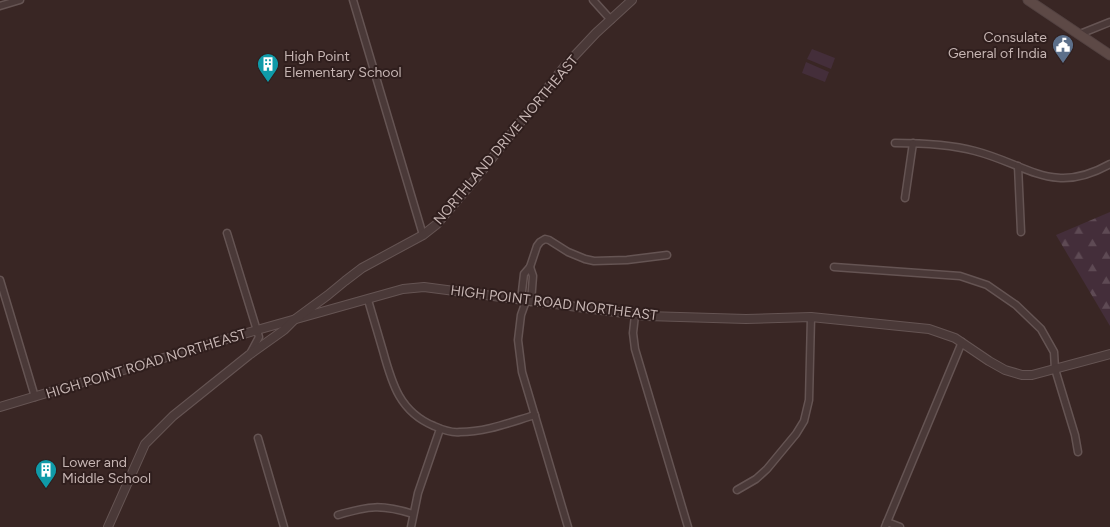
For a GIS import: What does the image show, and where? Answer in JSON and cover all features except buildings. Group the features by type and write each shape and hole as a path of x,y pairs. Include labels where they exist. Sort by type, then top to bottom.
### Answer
{"main road":[{"path":"1029,0 1110,55"}],"street":[{"path":"0,6 20,0"},
{"path":"353,0 423,235"},
{"path":"593,0 611,20"},
{"name":"NORTHLAND DRIVE NORTHEAST","path":"111,526 145,444 173,416 362,268 423,235 437,224 478,176 564,67 632,0"},
{"path":"1080,34 1110,22"},
{"path":"895,143 936,144 966,148 992,156 1039,175 1055,178 1091,173 1110,164"},
{"path":"905,198 912,143"},
{"path":"1018,166 1021,232"},
{"path":"227,233 259,337 250,355"},
{"path":"526,301 524,274 530,268 536,246 545,240 549,240 568,252 594,261 627,260 667,255"},
{"path":"834,267 960,276 986,285 1016,305 1041,329 1054,352 1055,369 1075,435 1078,452"},
{"path":"530,268 533,276 519,326 518,352 522,372 568,527"},
{"path":"0,280 35,397"},
{"name":"HIGH POINT ROAD NORTHEAST","path":"0,408 257,330 403,289 424,287 635,315 746,319 811,317 929,329 946,334 962,342 989,361 1013,373 1032,375 1110,354"},
{"path":"368,300 397,393 415,415 428,424 458,433 473,432 535,415"},
{"path":"635,315 633,333 635,349 688,527"},
{"path":"737,490 756,479 768,469 804,421 809,400 811,317"},
{"path":"900,527 886,524 962,342"},
{"path":"411,527 418,493 440,429"},
{"path":"258,438 284,527"},
{"path":"338,515 376,506 393,508 413,514"}],"green space":[{"path":"812,49 835,58 831,69 807,59"},
{"path":"806,62 829,72 825,82 802,73"},
{"path":"1110,212 1110,326 1056,235"}],"place":[{"name":"Consulate General of India","path":"1063,64"},
{"name":"High Point Elementary School","path":"268,83"},
{"name":"Lower and Middle School","path":"46,489"}]}
